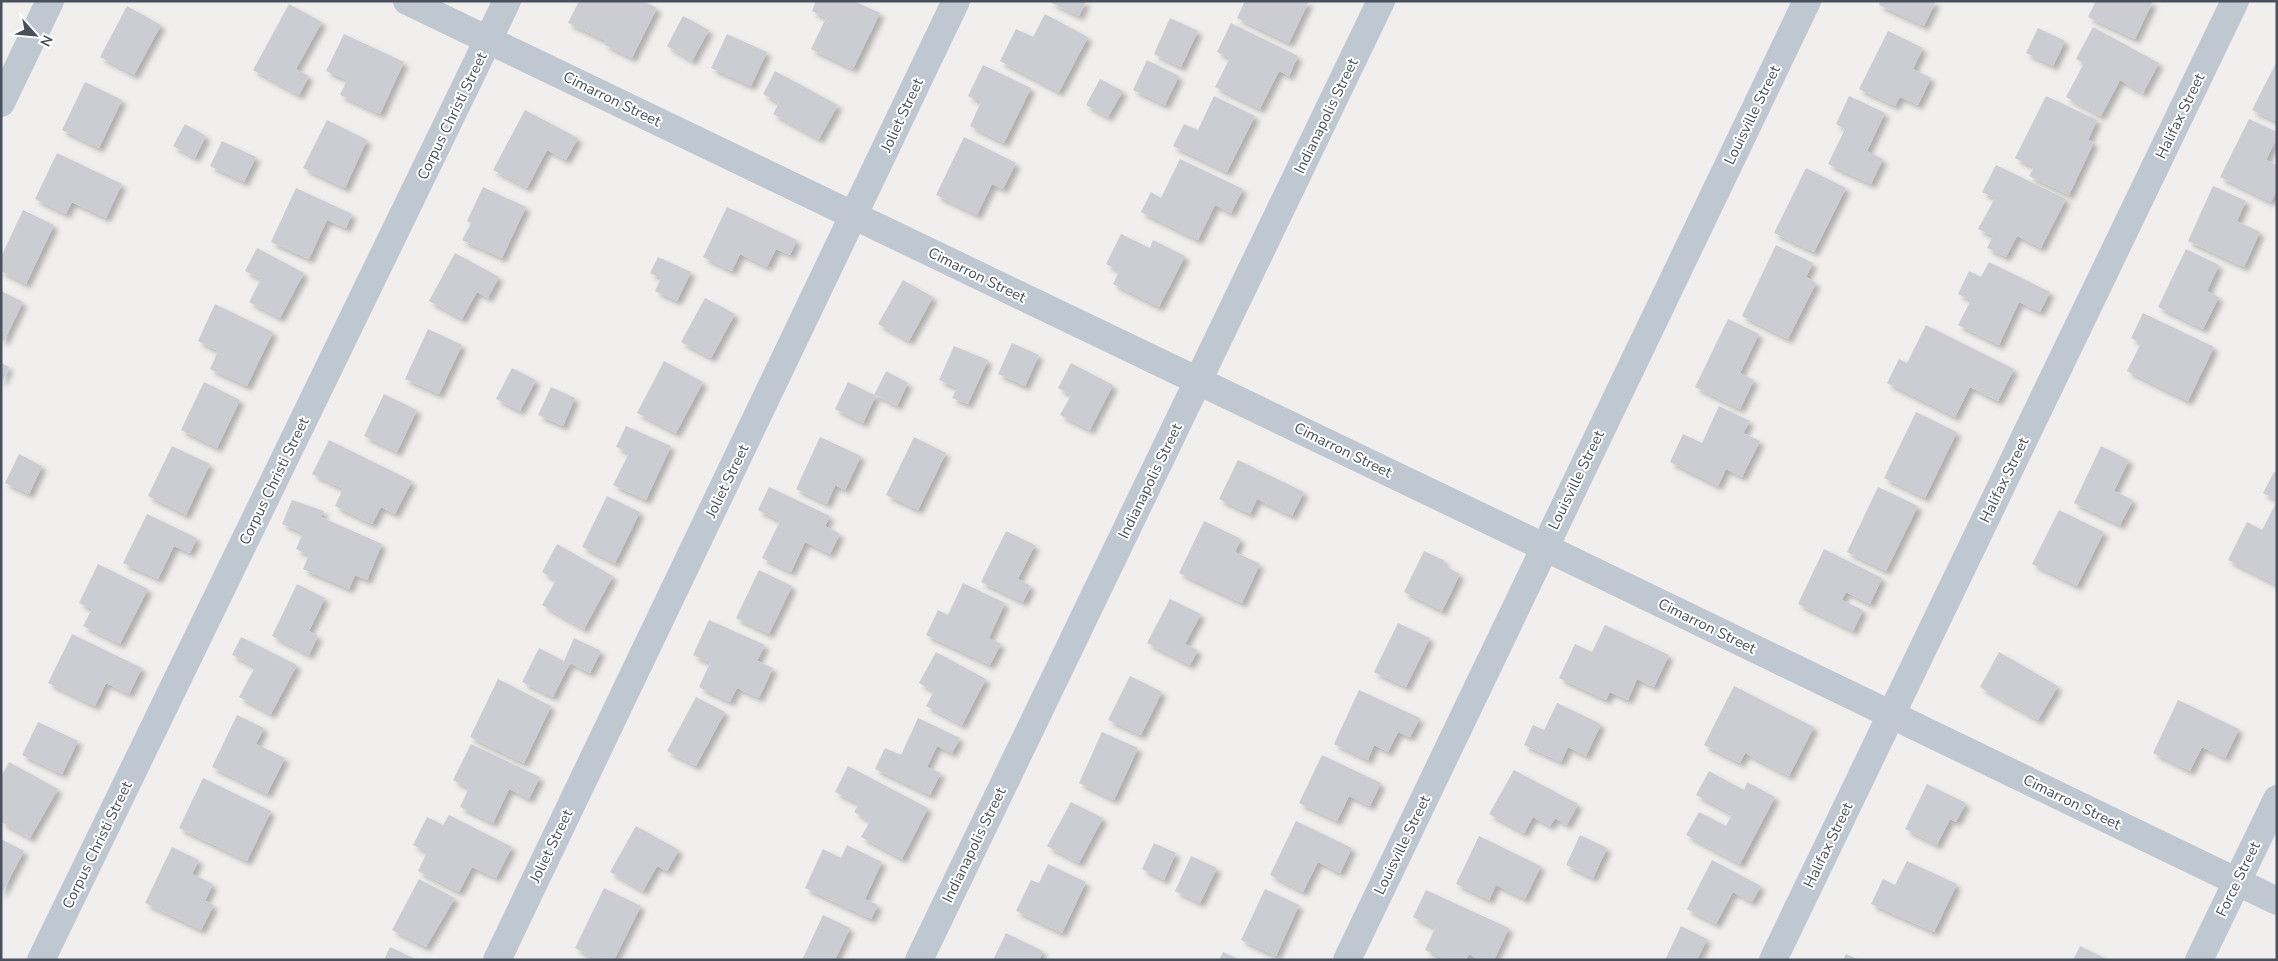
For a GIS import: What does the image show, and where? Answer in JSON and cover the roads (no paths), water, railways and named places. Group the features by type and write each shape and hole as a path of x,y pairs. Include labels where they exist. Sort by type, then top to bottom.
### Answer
{"street":[{"path":"1,103 50,1"},
{"name":"Cimarron Street","path":"407,1 2277,901"},
{"name":"Corpus Christi Street","path":"41,960 507,1"},
{"name":"Joliet Street","path":"496,960 956,1"},
{"name":"Indianapolis Street","path":"919,960 1381,1"},
{"name":"Louisville Street","path":"1347,960 1807,1"},
{"name":"Halifax Street","path":"1772,960 2235,1"},
{"name":"Force Street","path":"2199,960 2277,799"}]}
